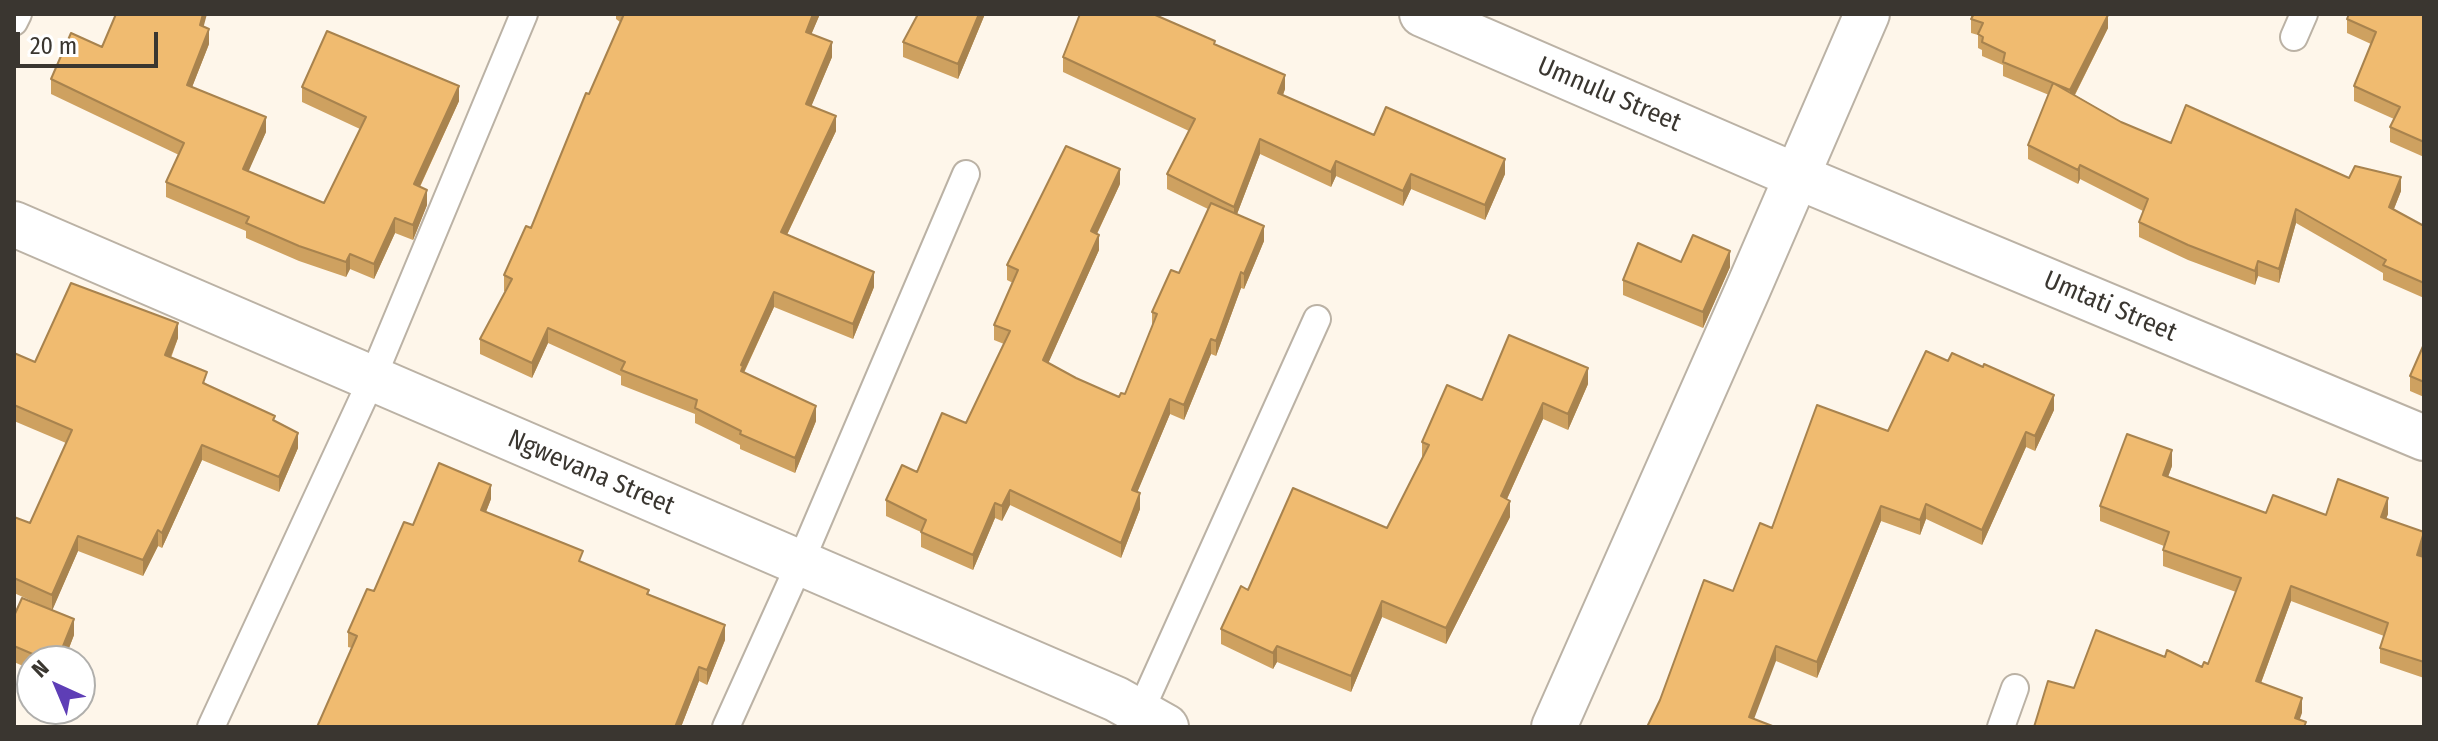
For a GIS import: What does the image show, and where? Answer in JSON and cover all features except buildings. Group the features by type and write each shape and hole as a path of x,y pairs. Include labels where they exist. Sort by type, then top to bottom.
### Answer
{"street":[{"name":"Umnulu Street","path":"1422,14 1796,176"},
{"path":"1554,727 1867,14"},
{"name":"Umtati Street","path":"1796,176 2424,438"},
{"name":"Ngwevana Street","path":"14,224 1116,699 1153,720"}],"lane":[{"path":"14,22 18,14"},
{"path":"211,727 372,379 524,14"},
{"path":"726,727 800,563 966,174"},
{"path":"1153,720 1317,319"},
{"path":"2001,727 2015,688"}]}
